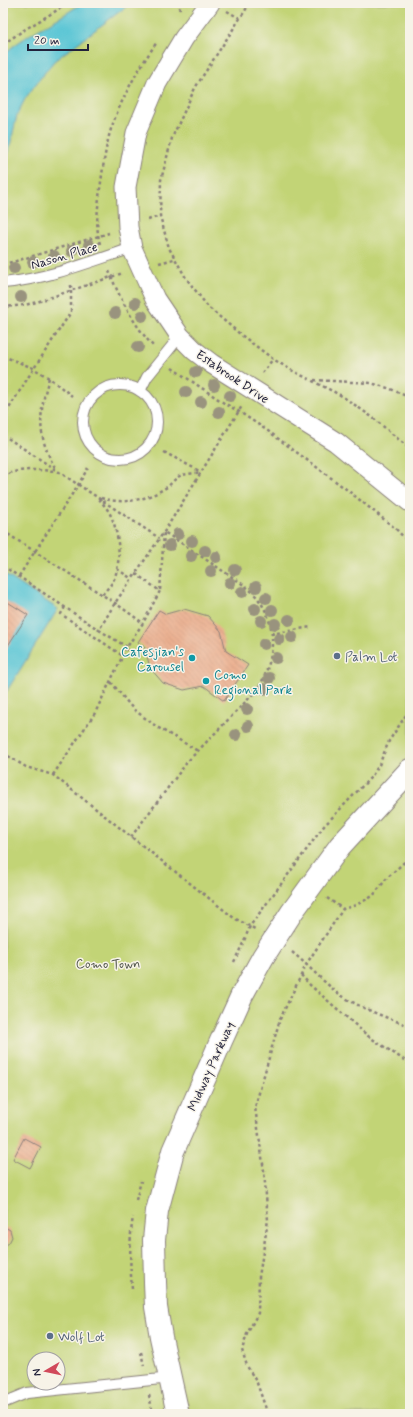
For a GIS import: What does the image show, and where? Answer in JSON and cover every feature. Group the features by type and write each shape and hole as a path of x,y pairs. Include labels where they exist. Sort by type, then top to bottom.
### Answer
{"street":[{"name":"Estabrook Drive","path":"210,3 184,38 157,83 136,133 126,186 128,227 132,248 140,268 155,299 180,336 195,351 212,364 336,442 410,502"},
{"name":"Midway Parkway","path":"178,1414 156,1307 154,1240 157,1211 173,1151 242,995 263,957 292,912 340,846 410,770"}],"lane":[{"name":"Nason Place","path":"3,283 16,282 70,269 132,248"},
{"path":"140,391 147,377 180,336"},
{"path":"116,385 129,386 140,391 149,399 155,410 157,421 156,433 150,443 142,452 132,457 120,460 109,458 98,453 89,444 84,432 82,419 86,406 93,396 104,388 116,385"},
{"path":"3,1403 27,1393 171,1378"}],"path":[{"path":"3,44 69,3"},
{"path":"175,16 182,3"},
{"path":"250,3 195,88 172,138 160,180 160,216 169,248 186,278 208,307 240,334 273,359 342,396 372,417 410,449"},
{"path":"159,38 136,74 123,99 111,130 103,166 97,207 98,236 104,257 123,301 144,337 172,368 268,431 346,489 396,529 410,544"},
{"path":"3,264 160,216"},
{"path":"3,307 25,305 140,268 174,259"},
{"path":"3,418 33,368 70,312 70,269"},
{"path":"3,356 33,368 49,378 72,396"},
{"path":"99,630 115,603 164,532 238,411 273,359"},
{"path":"49,378 41,420 43,442 49,459 57,471"},
{"path":"312,380 370,383 390,389 410,398"},
{"path":"3,435 159,538"},
{"path":"164,452 201,472"},
{"path":"19,576 88,468"},
{"path":"3,476 9,473 34,470 57,471"},
{"path":"98,498 113,502 127,502 148,496 167,487 181,476 201,472"},
{"path":"98,498 109,512 118,536 119,552 117,569 112,583 102,595"},
{"path":"3,531 35,553 115,603 143,623"},
{"path":"53,775 96,713 127,648 143,623 160,591 164,532"},
{"path":"131,837 188,761 258,690 266,676 270,665 272,652 271,634 265,611 258,598 239,581 164,532"},
{"path":"3,566 127,648"},
{"path":"117,569 132,579"},
{"path":"136,574 160,591"},
{"path":"65,607 61,614 123,656"},
{"path":"271,634 311,628"},
{"path":"111,682 133,709 157,727 198,751"},
{"path":"3,753 26,767 53,775 234,918 250,926"},
{"path":"265,1414 266,1409 257,1383 247,1366 242,1350 247,1334 258,1313 259,1277 268,1220 264,1171 255,1107 280,1019 307,963 343,909 356,905 373,896 387,878 410,858"},
{"path":"307,963 339,994 365,1008 410,1026"},
{"path":"301,975 310,985 368,1036 410,1064"}],"green space":[{"name":"Como Regional Park","path":"3,3 410,3 410,1414 3,1414"}],"water":[{"path":"82,3 131,3 54,61 35,85 25,99 17,115 5,168 3,170 3,55 21,40"},
{"path":"3,573 58,609 3,697"}],"building":[{"path":"3,599 28,615 3,653"},
{"name":"Cafesjian's Carousel","path":"184,609 208,616 221,631 226,651 248,665 224,701 204,686 184,690 163,683 150,668 145,648 138,642 159,610 166,614"},
{"path":"24,1138 41,1147 30,1168 13,1159"},
{"path":"3,1226 10,1230 12,1237 9,1243 3,1247"}],"place":[{"name":"Palm Lot","path":"337,656"},
{"name":"Cafesjian's Carousel","path":"192,658"},
{"name":"Como Regional Park","path":"206,681"},
{"name":"Wolf Lot","path":"50,1336"}],"park label":[{"name":"Como Town","path":"108,963"}]}
